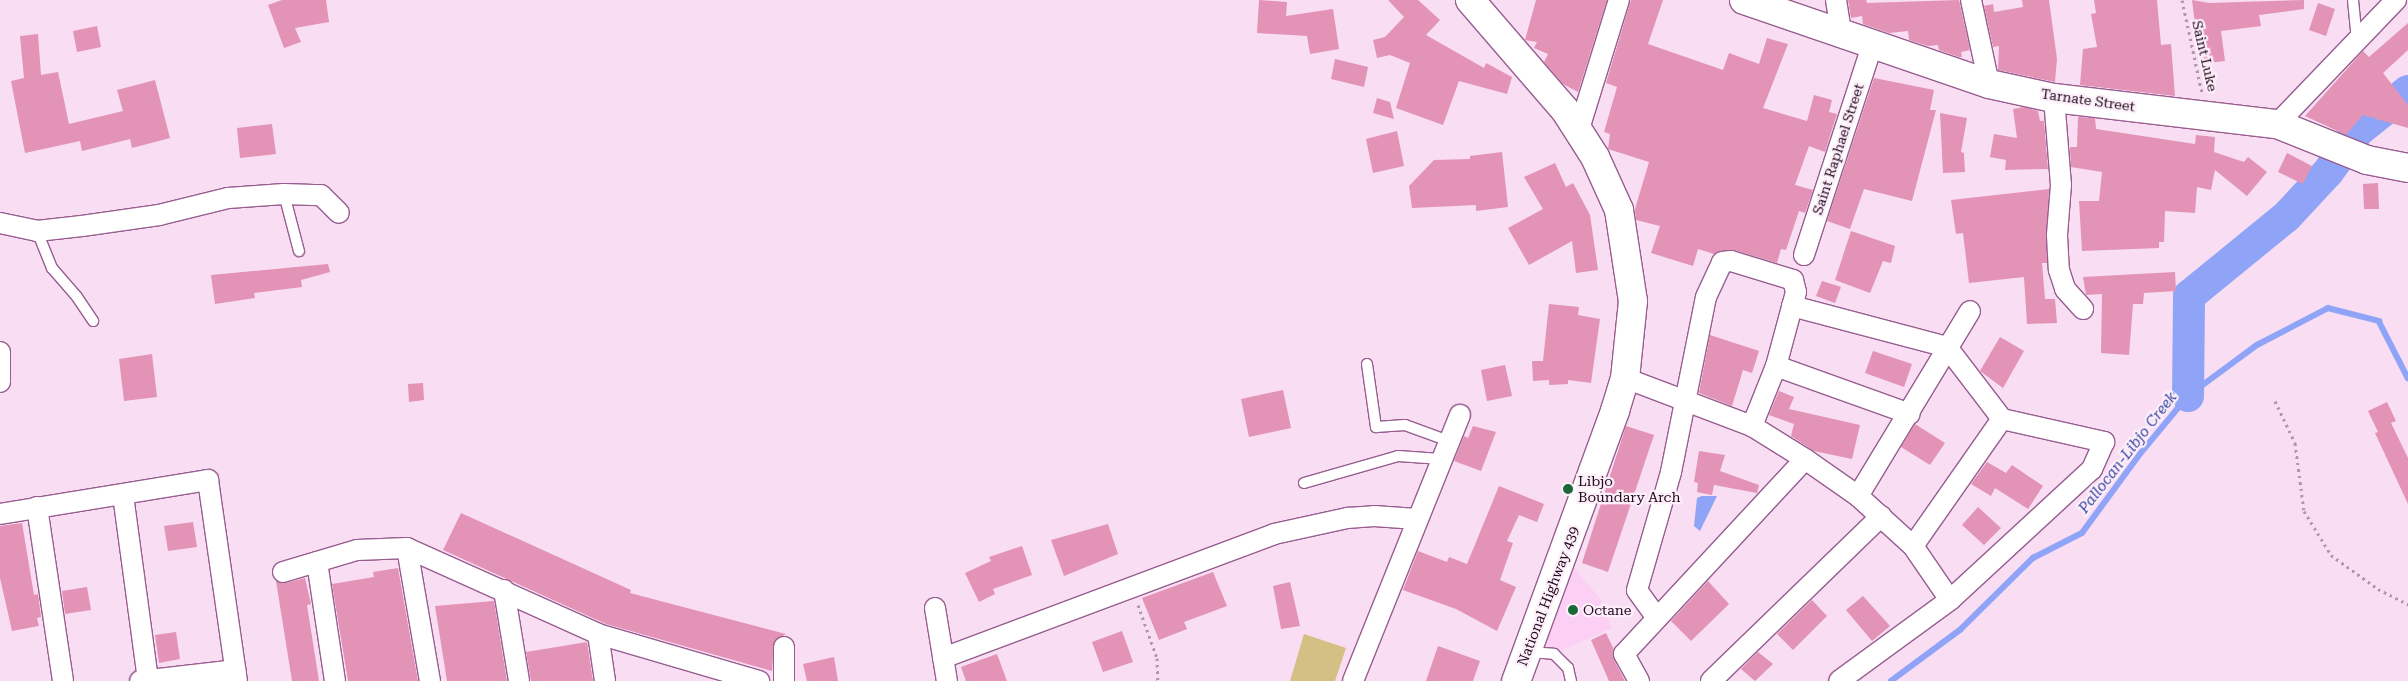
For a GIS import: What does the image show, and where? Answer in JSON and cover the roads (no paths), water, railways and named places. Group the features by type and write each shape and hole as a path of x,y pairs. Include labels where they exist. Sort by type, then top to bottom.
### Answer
{"main road":[{"name":"National Highway 439","path":"1470,0 1579,129 1619,210 1628,256 1632,301 1624,378 1567,549 1516,681"},
{"name":"Tarnate Street","path":"1744,0 1989,84 2054,98 2277,124 2367,160 2408,168"}],"street":[{"path":"1579,129 1619,0"},
{"path":"1836,0 1841,32"},
{"path":"1971,0 1989,84"},
{"path":"2277,124 2357,44 2396,0"},
{"name":"Saint Raphael Street","path":"1804,255 1872,43"},
{"path":"2054,98 2061,185 2056,235 2059,270 2065,289 2083,309"},
{"path":"0,223 37,231 159,215 228,198 284,194 321,195 339,213"},
{"path":"1657,618 1637,590 1672,472 1684,398 1706,297 1722,262 1731,260 1793,280 1796,292 1776,366 1752,426"},
{"path":"1792,306 1947,346 2002,419 2104,442 2092,469 1950,600 1839,681"},
{"path":"1858,496 1910,414 1947,346 1970,312"},
{"path":"0,352 0,382"},
{"path":"1776,366 1910,414"},
{"path":"1624,378 1684,398 1752,426 1805,458 1858,496 1913,546 1950,600"},
{"path":"1353,681 1416,519 1460,415"},
{"path":"1913,546 2002,419"},
{"path":"1639,681 1624,654 1805,458"},
{"path":"0,514 208,480 236,675 146,681 123,494"},
{"path":"37,507 63,681"},
{"path":"943,658 1274,534 1347,518 1374,516 1416,519"},
{"path":"1711,681 1881,516"},
{"path":"407,548 430,681"},
{"path":"283,572 357,550 407,548 504,590 598,634 698,672 759,681"},
{"path":"317,562 335,681"},
{"path":"504,590 519,681"},
{"path":"934,608 947,681"},
{"path":"598,634 605,681"},
{"path":"784,647 784,681"}],"lane":[{"path":"2353,0 2357,44"},
{"path":"284,194 299,251"},
{"path":"37,231 52,268 77,297 93,321"},
{"path":"1367,364 1373,422 1376,427 1405,425 1445,450"},
{"path":"1304,483 1398,456 1445,450"},
{"path":"1527,652 1554,654 1568,668 1571,681"}],"water":[{"path":"1717,496 1700,531 1694,526 1697,498"}],"waterway":[{"path":"2188,396 2189,296 2287,216 2328,172 2358,131 2408,91"},
{"name":"Pallocan-Libjo Creek","path":"1891,681 1960,630 2033,558 2082,533 2140,454 2188,396 2257,345 2328,308 2379,321 2408,378"}],"place":[{"name":"Libjo Boundary Arch","path":"1568,489"},
{"name":"Octane","path":"1573,610"}]}
